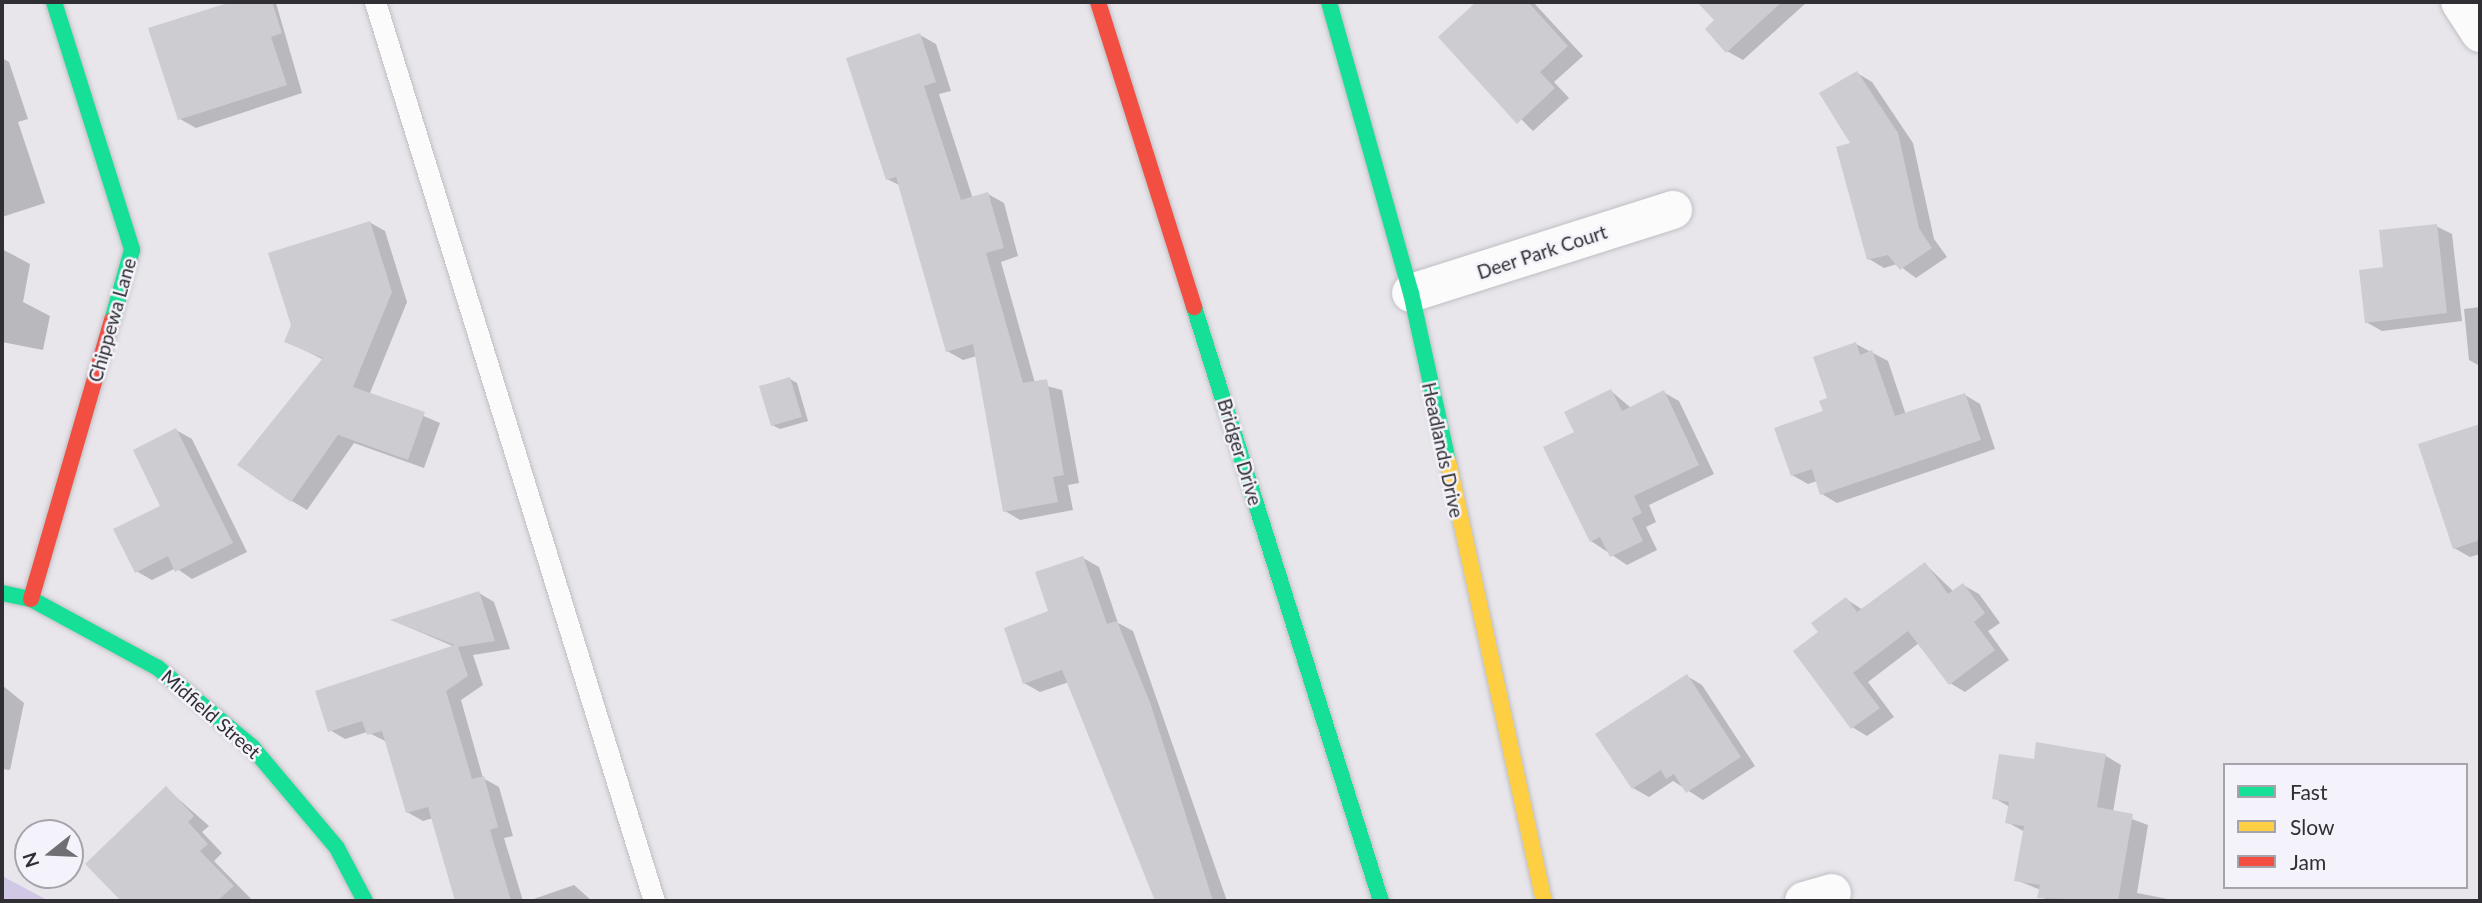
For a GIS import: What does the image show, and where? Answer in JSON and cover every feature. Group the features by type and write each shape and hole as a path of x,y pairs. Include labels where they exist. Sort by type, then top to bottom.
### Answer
{"street":[{"name":"Chippewa Lane","path":"31,599 132,250 54,2"},
{"name":"Bridger Drive","path":"1098,2 1381,901"},
{"name":"Headlands Drive","path":"1329,2 1410,293 1544,901"},
{"path":"2460,2 2480,33"},
{"name":"Deer Park Court","path":"1410,293 1672,210"},
{"name":"Midfield Street","path":"2,593 31,599 158,668 252,747 337,848 365,901"}],"lane":[{"path":"375,2 654,901"}],"shaded area":[{"path":"2,876 14,882 14,889 26,889 49,901 2,901"}],"building":[{"path":"231,2 272,2 282,33 271,37 287,85 178,120 148,28"},
{"path":"1476,2 1528,2 1568,46 1540,72 1555,88 1517,124 1438,37"},
{"path":"1697,2 1782,2 1726,53 1705,29 1714,20"},
{"path":"920,33 936,82 924,86 961,200 988,192 1004,248 986,253 1023,383 1047,379 1064,475 1053,477 1058,502 1003,512 973,344 946,352 896,177 886,180 846,58"},
{"path":"1857,71 1898,133 1919,228 1932,248 1900,270 1888,255 1867,260 1836,147 1850,143 1819,93"},
{"path":"370,221 392,292 353,387 425,412 408,460 338,435 291,502 237,465 323,358 284,342 291,325 268,253"},
{"path":"2437,224 2447,313 2365,323 2359,270 2383,267 2379,230"},
{"path":"1856,342 1860,355 1872,350 1895,416 1965,393 1981,440 1820,495 1812,469 1791,476 1774,428 1823,411 1819,401 1827,398 1813,357"},
{"path":"790,377 802,417 771,426 759,386"},
{"path":"1611,389 1622,411 1664,390 1699,465 1634,496 1642,513 1632,518 1643,541 1610,557 1600,537 1590,542 1543,447 1574,432 1564,412"},
{"path":"2480,424 2480,540 2453,549 2418,444"},
{"path":"176,428 233,543 175,572 168,556 135,573 113,529 160,506 133,450"},
{"path":"1083,556 1107,624 1117,621 1151,705 1213,901 1155,901 1062,670 1023,684 1004,628 1048,611 1035,572"},
{"path":"1925,562 1948,594 1963,583 1985,613 1974,622 1995,650 1949,685 1908,631 1853,673 1880,708 1851,729 1793,651 1818,632 1811,623 1846,597 1857,612"},
{"path":"479,591 495,641 458,647 468,676 446,691 472,779 484,776 498,827 490,830 511,901 455,901 428,807 406,813 382,731 367,735 362,721 328,732 315,691 455,645 390,620"},
{"path":"1687,674 1741,757 1686,793 1674,774 1666,779 1661,770 1632,789 1595,734"},
{"path":"2036,742 2106,754 2097,807 2133,814 2118,901 2037,898 2040,885 2014,881 2024,826 2005,823 2009,802 1992,799 1999,754 2034,759"},
{"path":"166,786 194,816 188,822 208,844 200,851 234,886 217,901 121,901 85,864"}],"traffic: fast":[{"path":"54,2 132,250 112,321"},
{"path":"1329,2 1411,293 1448,461"},
{"path":"1194,307 1381,901"},
{"path":"2,593 31,599 158,668 252,747 337,848 365,901"}],"traffic: slow":[{"path":"1448,461 1544,901"}],"traffic: jam":[{"path":"1098,2 1194,307"},
{"path":"31,599 112,321"}]}
